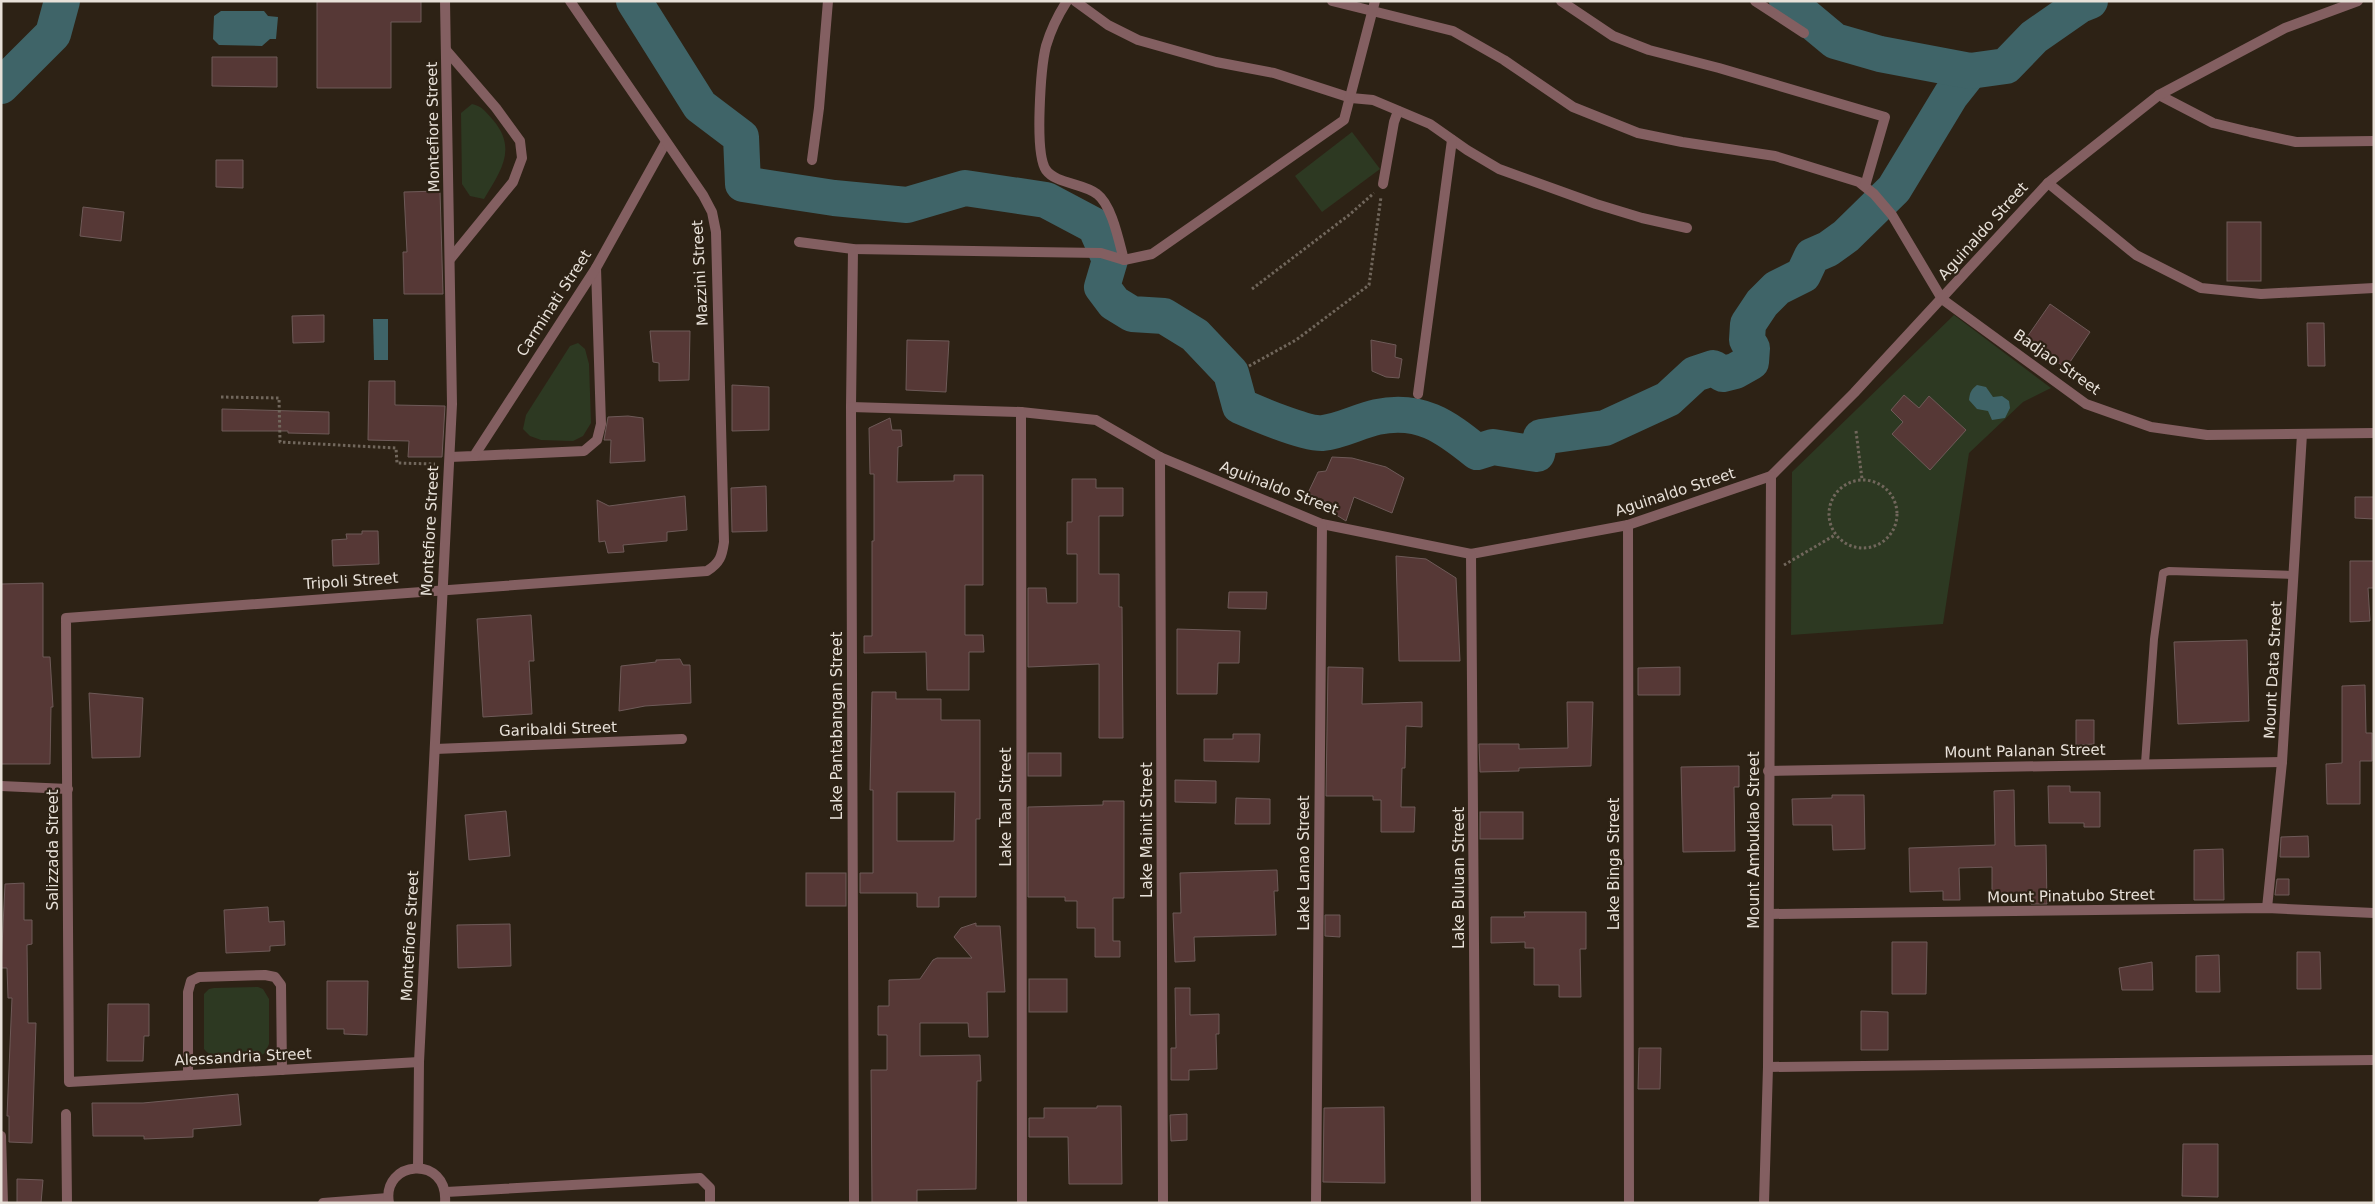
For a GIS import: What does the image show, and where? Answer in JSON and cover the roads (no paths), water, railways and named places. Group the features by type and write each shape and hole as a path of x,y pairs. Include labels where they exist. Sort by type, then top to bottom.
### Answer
{"street":[{"name":"Montefiore Street","path":"418,1168 419,1062 452,404 451,258 445,1"},
{"name":"Mazzini Street","path":"570,1 712,212 716,232 724,528 722,557"},
{"path":"812,160 819,108 828,1"},
{"path":"1067,1 1051,31 1042,69 1040,141 1042,162 1050,174 1097,194 1107,207 1120,259"},
{"path":"1075,1 1108,25 1138,40 1216,62 1274,73 1352,98 1373,100 1430,124 1499,169 1596,204 1642,218 1686,228"},
{"path":"1332,1 1373,13 1453,31 1504,60 1573,107 1638,133 1682,142 1775,156 1859,182 1866,186 1892,215 1942,299"},
{"path":"798,242 853,249 1101,253 1120,259 1140,258 1163,248 1344,120 1352,98 1375,1"},
{"path":"1561,1 1613,36 1649,50 1719,68 1885,117 1866,186"},
{"path":"1755,1 1804,32"},
{"name":"Aguinaldo Street","path":"851,407 1021,412 1096,420 1160,457 1322,524 1471,554 1628,525 1771,476 1854,393 2048,183 2159,95 2285,28 2358,1"},
{"path":"446,50 496,108 520,141 522,158 513,182 451,258"},
{"path":"2159,95 2213,123 2296,142 2374,141"},
{"path":"1383,184 1394,122 1398,111"},
{"path":"1418,394 1452,140"},
{"name":"Carminati Street","path":"474,456 596,268 666,142"},
{"path":"2048,183 2136,255 2200,288 2261,294 2374,288"},
{"name":"Lake Pantabangan Street","path":"853,249 851,407 854,1203"},
{"path":"449,460 474,456 584,450 596,440 602,424 596,268"},
{"name":"Badjao Street","path":"1942,299 2086,404 2151,427 2208,435 2374,433"},
{"name":"Lake Taal Street","path":"1021,412 1022,1203"},
{"name":"Mount Data Street","path":"2267,908 2282,762 2302,434"},
{"name":"Lake Mainit Street","path":"1160,457 1163,1203"},
{"name":"Mount Ambuklao Street","path":"1764,1203 1768,1067 1768,771 1771,476"},
{"name":"Lake Lanao Street","path":"1316,1203 1322,524"},
{"name":"Lake Binga Street","path":"1628,525 1629,1203"},
{"name":"Lake Buluan Street","path":"1471,554 1476,1203"},
{"name":"Tripoli Street","path":"66,618 707,571 716,566 722,557"},
{"name":"Salizzada Street","path":"66,618 69,1082"},
{"name":"Garibaldi Street","path":"435,749 682,739"},
{"name":"Mount Palanan Street","path":"1768,771 2282,762"},
{"path":"1,786 68,789"},
{"name":"Mount Pinatubo Street","path":"1769,914 2267,908 2374,914"},
{"path":"188,1074 188,992 191,982 199,977 265,975 275,977 281,985 282,1070"},
{"path":"1768,1067 2374,1060"},
{"name":"Alessandria Street","path":"69,1082 419,1062"},
{"path":"66,1114 66,1203"},
{"path":"1,1136 3,1203"},
{"path":"323,1203 388,1200 389,1188 400,1173 408,1169 418,1168 436,1175 442,1183 446,1197 700,1178 710,1188 710,1203"}],"lane":[{"path":"2145,763 2154,639 2163,573 2168,571 2294,575"}],"water":[{"path":"221,11 264,11 268,16 278,17 276,39 270,39 262,46 219,45 213,39 214,16"},
{"path":"373,319 388,319 388,360 374,360"},
{"path":"1977,385 1986,387 1993,397 2002,396 2009,401 2010,408 2005,418 1992,420 1988,411 1977,409 1969,400 1971,391"}],"waterway":[{"path":"1,86 53,34 62,1"},
{"path":"634,1 700,106 741,137 743,184 834,198 907,205 965,188 1046,200 1095,226 1110,260 1102,287 1114,303 1132,314 1164,316 1195,335 1231,373 1240,406 1281,423 1315,433 1336,430 1377,417 1392,415 1419,417 1443,427 1477,452 1493,447 1537,454 1541,437 1605,428 1668,399 1695,374 1713,368 1723,374 1735,371 1751,362 1752,348 1747,340 1748,324 1762,303 1777,288 1803,275 1812,256 1828,249 1846,236 1894,189 1951,95 1970,71"},
{"path":"1787,1 1835,41 1880,54 1970,71 2006,66 2034,37 2080,5 2090,1"}]}
